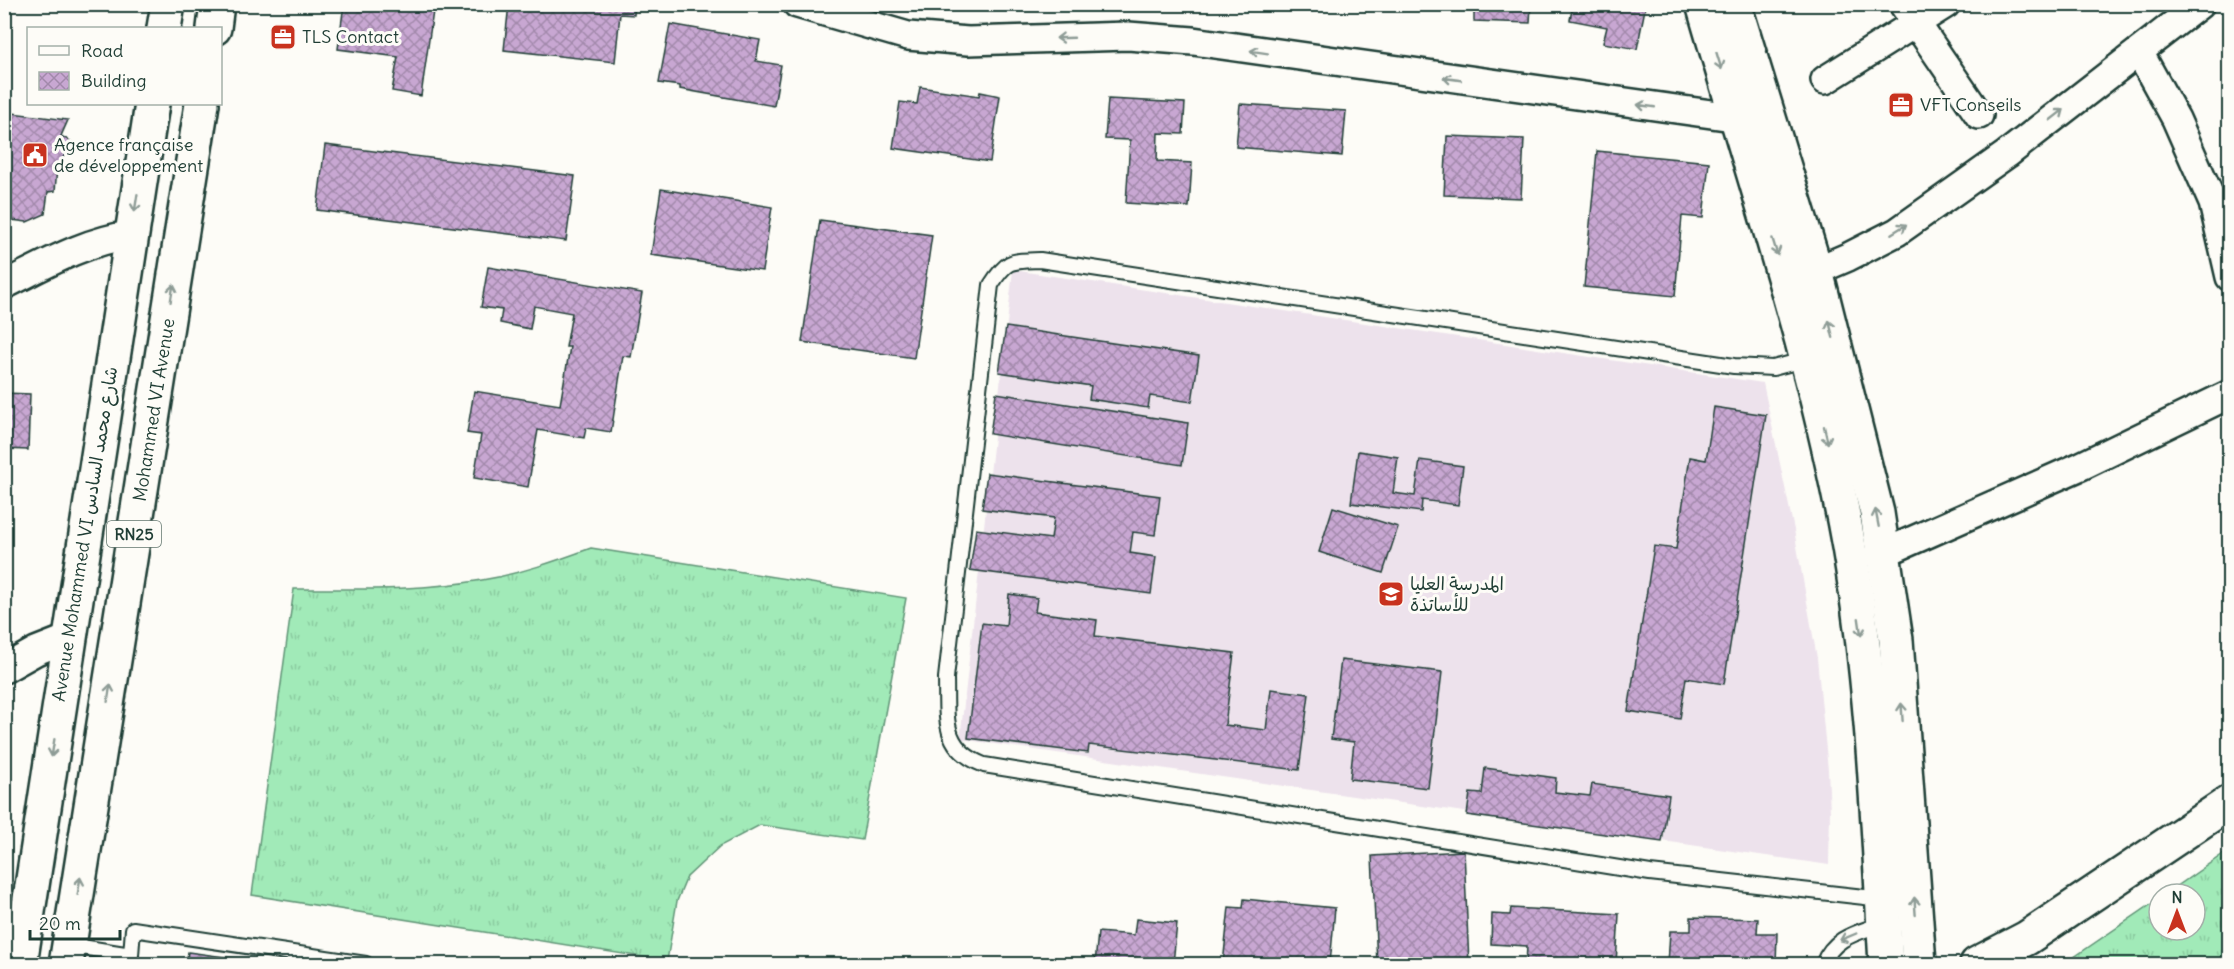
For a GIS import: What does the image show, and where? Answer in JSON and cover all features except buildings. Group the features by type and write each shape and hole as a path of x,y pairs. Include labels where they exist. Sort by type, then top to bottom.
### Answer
{"main road":[{"path":"164,27 168,4"},
{"path":"214,27 217,4"},
{"path":"1702,4 1786,284 1833,463 1849,550 1871,710 1886,964"},
{"path":"1734,4 1816,271 1884,553 1901,693 1919,964"},
{"name":"Avenue Mohammed VI شارع محمد السادس","path":"20,964 130,235 152,105"},
{"name":"Mohammed VI Avenue","path":"68,955 202,105"},
{"path":"1977,964 2027,938 2229,802"}],"street":[{"path":"796,4 908,36 968,42 1128,36 1192,42 1769,122"},
{"path":"1825,80 1909,14 1946,4"},
{"path":"1786,284 1897,232 2007,154 2200,4"},
{"path":"1909,14 1979,116"},
{"path":"2139,52 2176,120 2213,204 2229,277"},
{"path":"4,285 85,246 108,238 130,235"},
{"path":"1884,553 2081,466 2229,394"},
{"path":"4,669 36,651 69,638"}],"lane":[{"path":"1807,359 1773,368 1734,366 1040,260 1015,261 1002,267 991,285 946,678 947,719 954,744 968,759 984,765 1883,911"},
{"path":"1823,964 1827,953 1838,941 1883,911"},
{"path":"68,955 131,955 133,929 366,964"}],"shaded area":[{"name":"المدرسة العليا للأساتذة","path":"1013,270 1763,383 1794,530 1817,658 1828,770 1829,865 960,739"}],"green space":[{"path":"591,548 906,598 862,840 760,825 720,846 687,877 677,901 667,961 252,895 294,589 388,589 459,584 524,571"},
{"path":"2229,850 2229,964 2064,964 2147,907 2147,942 2207,942 2207,882 2183,882"}],"place":[{"name":"TLS Contact","path":"283,37"},
{"name":"VFT Conseils","path":"1901,105"},
{"name":"Agence française de développement","path":"35,155"},
{"name":"المدرسة العليا للأساتذة","path":"1391,594"}]}
